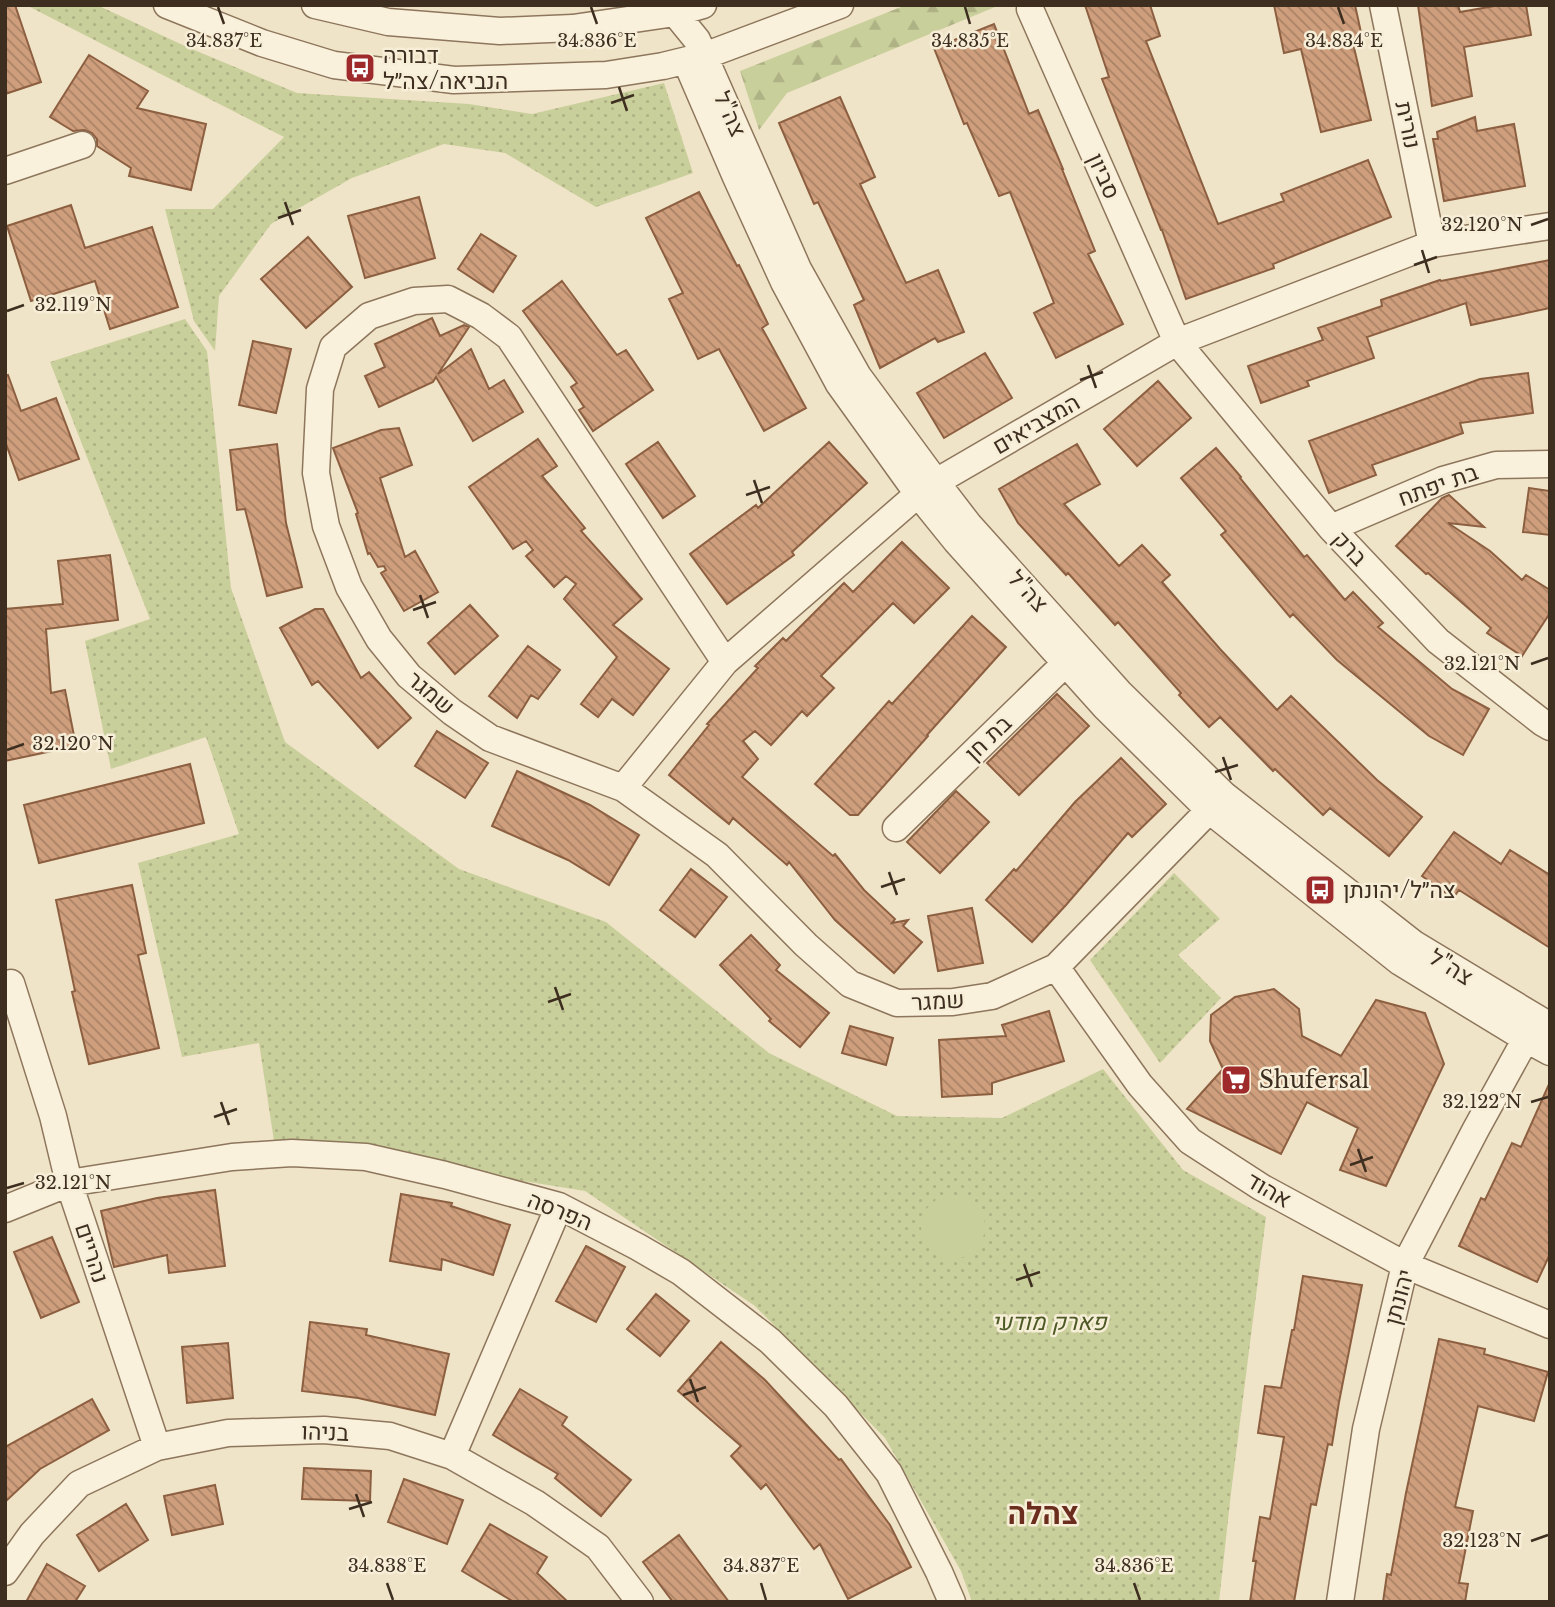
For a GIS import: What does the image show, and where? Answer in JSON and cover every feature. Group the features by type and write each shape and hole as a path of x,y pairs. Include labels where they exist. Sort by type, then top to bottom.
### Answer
{"street":[{"path":"167,5 262,43 334,65 454,80 606,75 663,66 695,58 840,5"},
{"path":"314,5 388,22 500,31 573,28 675,13 703,5"},
{"name":"נורית","path":"1383,5 1432,244"},
{"name":"סביון","path":"1030,9 1177,342"},
{"name":"צה\"ל","path":"675,13 691,32 695,58 736,177 784,282 839,384 927,488 956,541 1073,656 1106,708 1217,802 1414,944 1537,1028 1550,1052"},
{"path":"5,171 82,145"},
{"name":"המצביאים","path":"623,788 725,662 927,488 1177,342 1432,244 1550,226"},
{"name":"שמגר","path":"725,662 509,337 481,316 448,299 414,301 369,316 333,347 320,389 316,473 326,526 348,587 379,639 409,676 452,712 490,738 623,788 717,855 806,945 850,984 897,1003 953,1002 992,996 1056,967 1217,802"},
{"name":"ברק","path":"1177,342 1331,528 1438,642 1550,727"},
{"name":"בת יפתח","path":"1331,528 1443,480 1496,465 1550,464"},
{"name":"בת חן","path":"896,828 1073,656"},
{"name":"אהוד","path":"1056,967 1140,1085 1190,1141 1261,1187 1405,1265 1550,1325"},
{"name":"נהריים","path":"5,984 11,983 54,1116 69,1183 157,1447"},
{"name":"יהונתן","path":"1340,1602 1366,1429 1405,1265 1476,1129 1537,1028"},
{"name":"הפרסה","path":"5,1209 69,1183 232,1157 292,1153 366,1157 445,1174 559,1206 681,1272 770,1341 836,1406 889,1474 952,1602"},
{"path":"452,1456 559,1206"},
{"name":"בניהו","path":"5,1572 32,1534 79,1484 157,1447 228,1433 324,1430 390,1436 452,1456 535,1503 598,1548 640,1602"}],"green space":[{"path":"26,5 97,5 187,47 297,93 469,104 532,114 664,83 693,173 596,207 505,153 444,144 352,178 271,224 219,296 215,351 194,321 165,209 213,209 284,137"},
{"path":"906,5 1000,5 787,93 759,130 740,71"},
{"name":"פארק מודעי","path":"185,319 207,351 231,588 285,742 459,869 606,922 769,1053 897,1116 1002,1118 1103,1069 1183,1170 1266,1217 1219,1602 972,1602 961,1571 885,1438 755,1306 585,1191 274,1141 259,1043 182,1057 138,863 239,834 206,737 111,769 85,641 150,619 50,362"},
{"path":"1174,873 1220,919 1178,955 1221,998 1160,1063 1090,960"},
{"path":"953,1195 971,1201 979,1209 985,1227 979,1245 971,1253 953,1259 935,1253 927,1245 921,1227 927,1209 935,1201"}],"building":[{"path":"5,5 15,5 41,82 5,94"},
{"path":"1085,5 1150,5 1160,36 1146,41 1218,224 1284,201 1281,194 1368,160 1391,217 1273,264 1274,268 1186,299 1162,230 1102,79 1109,77"},
{"path":"1274,5 1355,5 1362,37 1352,39 1371,120 1321,132 1301,49 1284,53"},
{"path":"1418,5 1458,5 1460,12 1500,5 1526,5 1531,35 1464,47 1472,96 1432,106"},
{"path":"994,24 1029,114 1038,110 1095,251 1088,254 1123,324 1056,358 1034,313 1054,303 1010,192 999,196 967,123 964,124 934,48"},
{"path":"89,55 148,91 137,108 206,124 191,190 129,176 131,168 97,146 97,139 92,133 84,130 73,131 50,117"},
{"path":"840,97 875,177 860,184 906,283 938,270 964,332 938,342 935,338 880,368 854,305 864,300 818,202 814,204 779,123"},
{"path":"1475,117 1477,131 1514,124 1525,186 1444,201 1433,139 1438,139 1437,132"},
{"path":"699,192 768,324 762,328 806,408 764,431 719,349 698,359 669,299 683,293 646,218"},
{"path":"419,197 435,258 365,278 348,216"},
{"path":"71,205 85,248 152,227 178,307 110,329 95,281 31,301 7,226"},
{"path":"481,234 516,256 493,292 458,269"},
{"path":"308,237 352,287 306,328 261,279"},
{"path":"1550,260 1550,308 1471,325 1466,303 1367,337 1374,358 1307,381 1309,386 1261,403 1248,366 1323,340 1318,328 1382,306 1381,300 1440,280"},
{"path":"562,281 617,355 626,350 653,390 593,431 579,410 584,407 571,387 577,383 523,311"},
{"path":"432,318 440,336 464,325 469,327 438,374 471,349 489,389 504,380 523,412 473,441 436,377 433,382 379,407 365,376 385,367 375,344"},
{"path":"253,341 291,349 276,413 239,405"},
{"path":"985,353 1012,398 944,438 917,393"},
{"path":"1528,373 1533,413 1460,423 1463,433 1372,465 1376,475 1329,493 1309,441 1480,379"},
{"path":"8,375 21,411 56,398 79,459 19,480 5,441 5,376"},
{"path":"1158,381 1191,418 1137,466 1104,429"},
{"path":"399,428 412,465 380,478 405,557 415,551 438,592 404,611 381,573 386,570 384,566 378,567 370,553 368,554 356,514 358,513 333,448 381,430"},
{"path":"538,439 557,466 542,476 585,528 581,531 642,599 613,625 669,669 633,715 612,699 598,717 581,704 617,657 564,599 576,584 566,576 554,587 526,556 533,550 526,541 513,549 469,487"},
{"path":"658,442 695,496 663,518 626,464"},
{"path":"829,442 867,483 792,552 794,555 727,604 690,554 756,505 758,508"},
{"path":"277,444 286,523 302,587 267,596 245,509 237,510 230,450"},
{"path":"1077,444 1100,484 1064,504 1119,566 1142,545 1170,575 1162,582 1277,710 1291,696 1377,780 1422,817 1389,856 1330,808 1323,815 1275,769 1273,771 1220,717 1209,727 1118,622 1115,625 1018,523 999,489"},
{"path":"1216,448 1304,557 1307,555 1345,600 1353,592 1383,623 1378,627 1452,689 1489,709 1463,755 1429,736 1337,660 1293,614 1290,617 1221,535 1226,531 1181,478"},
{"path":"1529,488 1550,491 1550,535 1523,532"},
{"path":"1449,495 1484,527 1448,523 1490,551 1522,580 1526,575 1550,590 1550,613 1522,656 1487,633 1491,628 1396,546 1442,498"},
{"path":"902,542 949,588 914,623 893,603 821,676 834,688 807,716 802,711 771,745 755,731 743,741 758,759 742,777 833,856 835,854 864,890 895,919 892,923 908,920 903,926 922,942 894,973 835,920 789,862 787,865 733,818 729,824 669,775 709,725 707,724 758,668 755,666 783,638 786,641 844,583 853,592"},
{"path":"110,555 118,620 46,629 51,693 65,690 76,746 5,761 5,609 63,604 58,561"},
{"path":"470,605 498,636 455,674 428,643"},
{"path":"315,609 323,609 361,678 369,672 411,718 378,748 318,681 312,685 280,628"},
{"path":"972,616 1006,647 858,815 850,815 815,784 889,701 892,704"},
{"path":"528,646 560,670 538,699 531,695 517,718 489,696"},
{"path":"1057,694 1089,726 1019,795 987,763"},
{"path":"437,731 488,763 465,798 415,766"},
{"path":"1121,758 1166,804 1132,837 1128,833 1032,942 986,900 1014,869 1016,871 1075,802"},
{"path":"190,764 204,823 39,863 24,805"},
{"path":"517,771 590,805 639,835 609,885 568,860 492,826"},
{"path":"956,791 989,822 940,873 907,842"},
{"path":"1454,832 1501,864 1510,850 1550,875 1550,948 1459,890 1453,898 1422,876"},
{"path":"691,869 727,897 695,937 660,910"},
{"path":"132,885 146,953 138,955 159,1048 89,1064 72,992 75,991 56,900"},
{"path":"972,908 983,963 938,971 928,916"},
{"path":"751,935 780,965 776,970 829,1013 800,1047 769,1021 771,1019 720,965"},
{"path":"1274,989 1299,1009 1302,1036 1341,1056 1376,1000 1425,1013 1444,1064 1386,1186 1340,1170 1358,1128 1307,1102 1281,1154 1187,1109 1223,1069 1210,1041 1211,1015 1235,997"},
{"path":"1049,1011 1064,1061 992,1083 992,1094 942,1097 939,1040 1006,1036 1002,1025"},
{"path":"850,1026 893,1038 886,1065 842,1053"},
{"path":"1550,1082 1550,1254 1537,1282 1459,1246 1481,1198 1485,1200 1512,1143 1521,1147"},
{"path":"215,1190 225,1266 169,1273 167,1255 114,1267 101,1211 157,1198"},
{"path":"401,1194 452,1203 451,1206 510,1225 493,1275 442,1259 441,1270 390,1261"},
{"path":"52,1237 79,1302 41,1318 14,1252"},
{"path":"586,1246 625,1267 596,1322 556,1301"},
{"path":"1303,1276 1362,1285 1332,1445 1328,1444 1316,1505 1311,1504 1294,1602 1250,1602 1260,1517 1270,1519 1284,1437 1258,1433 1265,1386 1281,1388"},
{"path":"656,1294 689,1321 660,1356 627,1329"},
{"path":"310,1322 367,1329 366,1335 449,1354 435,1415 358,1398 302,1391"},
{"path":"1439,1339 1485,1349 1484,1354 1548,1372 1534,1421 1478,1406 1455,1507 1473,1511 1459,1583 1468,1584 1465,1602 1383,1602 1387,1574 1391,1575"},
{"path":"721,1342 765,1380 839,1460 841,1459 890,1525 911,1567 848,1599 820,1544 814,1549 766,1484 761,1489 731,1456 741,1446 678,1391"},
{"path":"228,1343 233,1398 187,1403 182,1347"},
{"path":"520,1389 567,1417 562,1425 631,1480 601,1516 555,1478 558,1474 493,1435"},
{"path":"92,1399 109,1430 40,1469 5,1502 5,1447"},
{"path":"304,1468 371,1471 370,1501 302,1499"},
{"path":"404,1479 463,1500 447,1544 388,1522"},
{"path":"215,1485 223,1524 172,1535 164,1496"},
{"path":"126,1504 148,1540 99,1571 77,1535"},
{"path":"490,1524 547,1557 537,1573 568,1602 514,1602 462,1571"},
{"path":"679,1535 729,1602 673,1602 643,1562"},
{"path":"47,1564 85,1586 75,1602 26,1602"}],"place":[{"name":"דבורה הנביאה/צה״ל","path":"360,68"},
{"name":"צה״ל/יהונתן","path":"1320,890"},
{"name":"Shufersal","path":"1236,1080"}],"district":[{"name":"צהלה","path":"1043,1514"}]}
